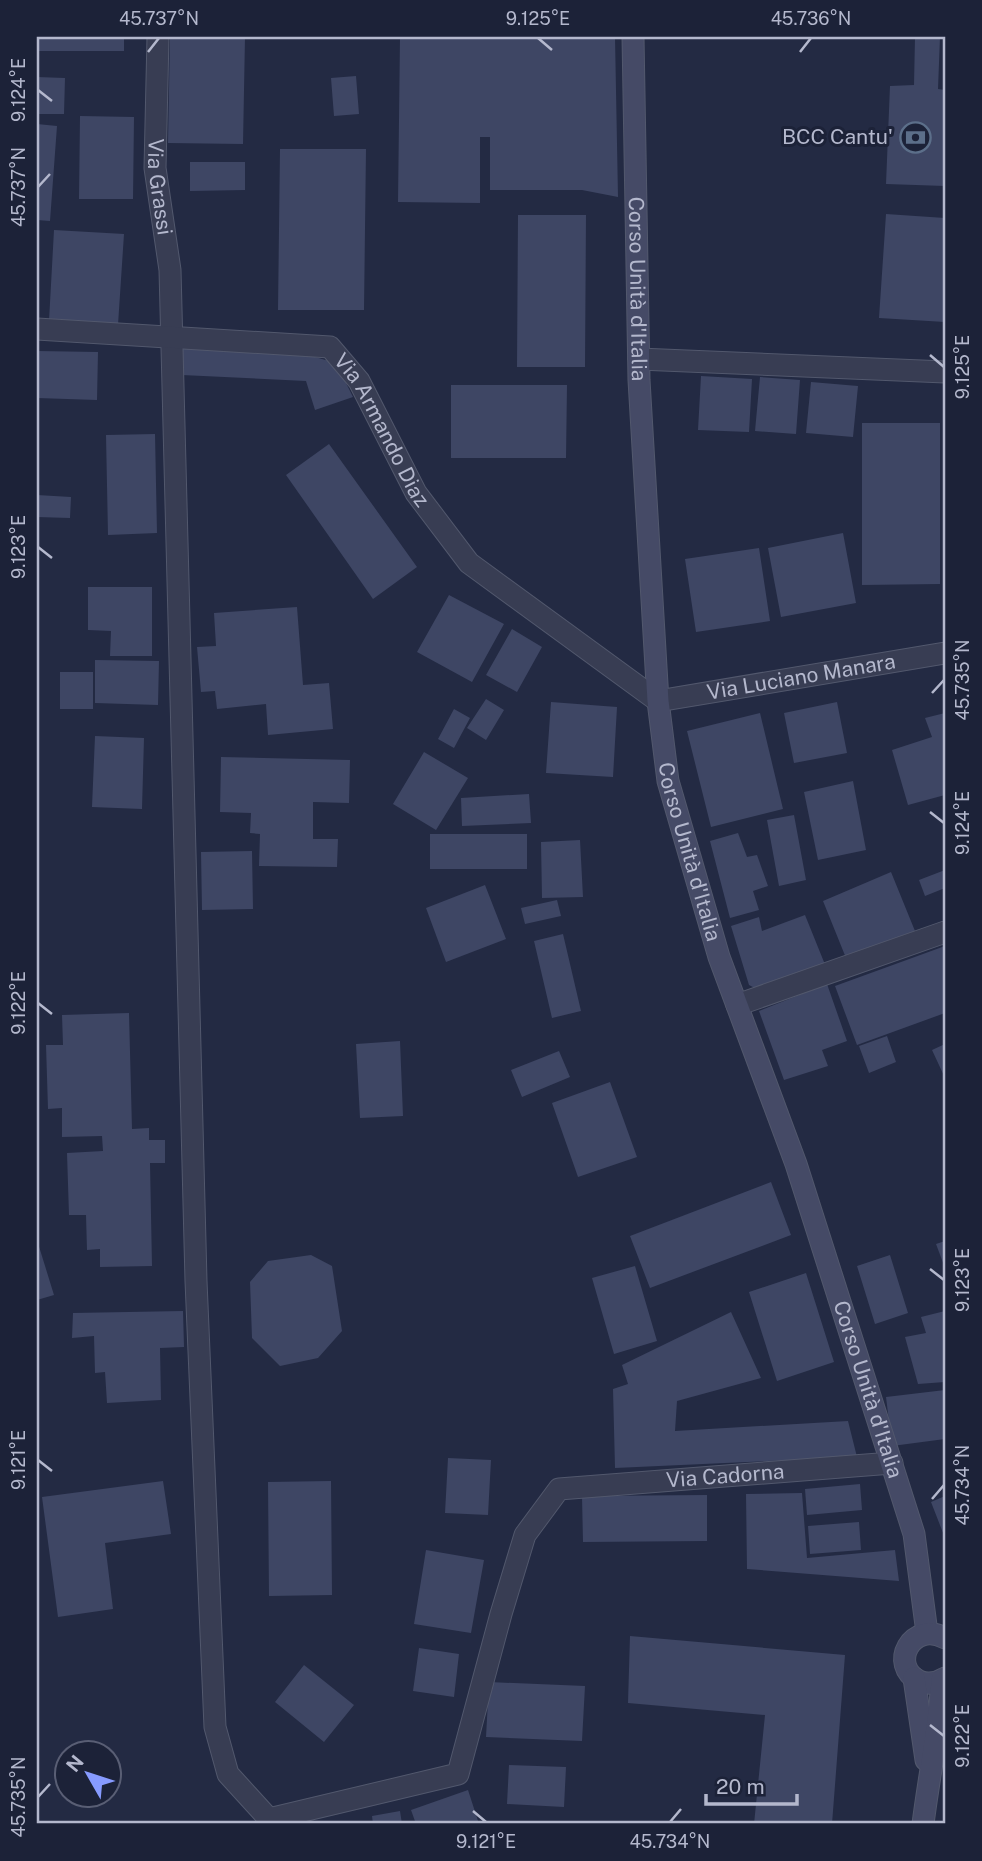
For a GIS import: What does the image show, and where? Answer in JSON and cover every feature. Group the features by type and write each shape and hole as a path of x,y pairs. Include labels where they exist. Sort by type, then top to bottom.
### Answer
{"main road":[{"name":"Corso Unità d'Italia","path":"633,37 639,359 657,701 668,781 719,957 796,1164 892,1463 914,1534 936,1635"},
{"path":"923,1824 944,1679 932,1684 923,1683 908,1671 905,1661 906,1650 917,1636 936,1635"},
{"path":"914,1678 929,1780"}],"street":[{"name":"Via Grassi","path":"158,37 155,168 170,270 196,1281 215,1727 229,1774 269,1819 458,1774 525,1535 559,1489"},
{"name":"Via Armando Diaz","path":"37,329 330,347 359,381 416,493 469,563 657,701"},
{"path":"639,359 945,372"},
{"name":"Via Luciano Manara","path":"657,701 945,653"},
{"path":"737,1005 945,932"},
{"name":"Via Cadorna","path":"559,1489 892,1463"}],"building":[{"path":"37,37 124,37 124,51 37,51"},
{"path":"170,37 245,37 243,144 168,143"},
{"path":"400,37 615,37 618,197 582,190 490,190 490,137 480,137 480,203 398,202"},
{"name":"BCC Cantu'","path":"915,37 940,37 938,89 945,90 945,186 886,184 890,86 914,85"},
{"path":"356,76 359,114 334,116 331,78"},
{"path":"37,77 65,78 64,114 37,114"},
{"path":"80,116 134,117 133,199 79,199"},
{"path":"37,124 57,126 50,221 37,220"},
{"path":"280,149 366,149 364,310 278,310"},
{"path":"190,162 245,162 245,190 190,191"},
{"path":"886,214 945,218 945,322 879,318"},
{"path":"518,215 586,215 585,367 517,367"},
{"path":"54,230 124,234 118,325 49,321"},
{"path":"183,344 287,349 336,363 353,397 315,410 306,381 182,375"},
{"path":"37,351 98,352 97,400 37,398"},
{"path":"701,376 752,379 749,432 698,430"},
{"path":"760,377 800,380 796,434 755,431"},
{"path":"811,382 858,386 853,437 806,433"},
{"path":"451,385 567,385 566,458 451,458"},
{"path":"862,423 940,423 940,584 862,585"},
{"path":"155,434 157,533 108,535 106,435"},
{"path":"329,444 417,567 373,599 286,475"},
{"path":"37,495 71,497 70,518 37,517"},
{"path":"843,533 856,603 781,617 768,548"},
{"path":"759,548 770,621 696,632 685,559"},
{"path":"88,587 152,587 152,656 110,656 111,631 88,630"},
{"path":"449,595 504,624 472,682 417,652"},
{"path":"297,607 303,685 329,683 333,729 268,735 266,704 217,709 215,691 201,692 197,647 216,646 214,613"},
{"path":"512,629 542,647 517,692 486,675"},
{"path":"95,660 159,661 158,705 95,703"},
{"path":"60,672 93,672 93,709 60,709"},
{"path":"486,699 504,710 486,740 467,728"},
{"path":"551,702 617,707 613,777 546,773"},
{"path":"837,702 847,753 794,763 784,713"},
{"path":"454,709 470,718 454,748 438,739"},
{"path":"760,713 783,809 711,827 687,731"},
{"path":"945,713 945,795 908,805 892,750 932,737 925,718"},
{"path":"95,736 144,738 142,809 92,807"},
{"path":"424,752 468,778 436,830 393,804"},
{"path":"221,757 350,760 349,803 313,802 313,839 338,839 337,867 259,866 260,834 250,833 251,813 220,812"},
{"path":"853,781 866,850 818,860 804,792"},
{"path":"529,794 531,823 462,826 461,798"},
{"path":"794,815 806,880 779,886 767,820"},
{"path":"738,833 747,857 757,855 768,886 753,891 759,910 730,918 710,841"},
{"path":"430,834 527,834 527,869 430,869"},
{"path":"580,840 583,897 542,898 541,842"},
{"path":"252,851 253,909 202,910 201,852"},
{"path":"945,870 945,888 925,896 919,880"},
{"path":"891,872 915,931 846,958 823,901"},
{"path":"485,885 506,939 446,962 426,908"},
{"path":"557,900 561,916 525,924 521,908"},
{"path":"805,915 826,967 766,994 749,985 731,926 759,917 762,931"},
{"path":"563,934 581,1011 552,1018 534,941"},
{"path":"945,946 945,1013 857,1045 835,986"},
{"path":"827,984 847,1041 822,1050 828,1066 784,1080 759,1011"},
{"path":"129,1013 132,1129 149,1128 149,1140 165,1140 165,1163 150,1163 152,1266 100,1267 100,1249 87,1250 86,1215 69,1215 67,1153 103,1151 102,1136 62,1137 62,1108 48,1109 46,1045 63,1045 62,1015"},
{"path":"887,1036 896,1062 869,1073 859,1046"},
{"path":"400,1041 403,1116 360,1118 356,1044"},
{"path":"945,1044 945,1078 932,1050"},
{"path":"559,1051 570,1077 522,1097 511,1070"},
{"path":"610,1082 637,1157 578,1177 552,1103"},
{"path":"771,1182 791,1235 650,1288 630,1236"},
{"path":"37,1240 54,1295 37,1300"},
{"path":"945,1241 945,1268 936,1244"},
{"path":"311,1255 332,1266 342,1331 318,1358 280,1366 252,1338 250,1282 268,1261"},
{"path":"890,1255 908,1313 875,1324 857,1266"},
{"path":"635,1266 657,1341 614,1354 592,1278"},
{"path":"806,1273 834,1362 777,1381 749,1292"},
{"path":"183,1311 184,1347 160,1348 161,1400 107,1403 105,1372 95,1373 94,1336 72,1338 73,1313"},
{"path":"945,1311 945,1382 918,1384 905,1337 926,1333 921,1317"},
{"path":"731,1312 761,1378 677,1401 675,1431 848,1421 857,1457 615,1468 613,1389 628,1384 622,1365"},
{"path":"945,1390 945,1439 892,1446 886,1397"},
{"path":"448,1458 491,1460 488,1515 445,1513"},
{"path":"163,1481 171,1534 105,1543 113,1609 58,1617 42,1497"},
{"path":"331,1481 332,1595 269,1596 268,1482"},
{"path":"860,1484 862,1510 807,1515 805,1489"},
{"path":"802,1493 807,1558 895,1550 899,1581 747,1569 746,1494"},
{"path":"707,1495 707,1541 583,1542 582,1496"},
{"path":"945,1496 945,1538 931,1502"},
{"path":"859,1522 861,1550 810,1554 808,1526"},
{"path":"426,1550 484,1560 471,1633 414,1624"},
{"path":"630,1636 845,1655 832,1824 754,1824 765,1715 628,1703"},
{"path":"419,1648 459,1654 454,1697 413,1691"},
{"path":"304,1665 354,1705 324,1742 275,1702"},
{"path":"489,1682 585,1686 582,1741 486,1737"},
{"path":"509,1765 566,1767 564,1807 507,1804"},
{"path":"468,1790 479,1824 416,1824 411,1810"},
{"path":"400,1811 402,1824 373,1824 372,1816"}],"place":[{"name":"BCC Cantu'","path":"916,137"}]}
